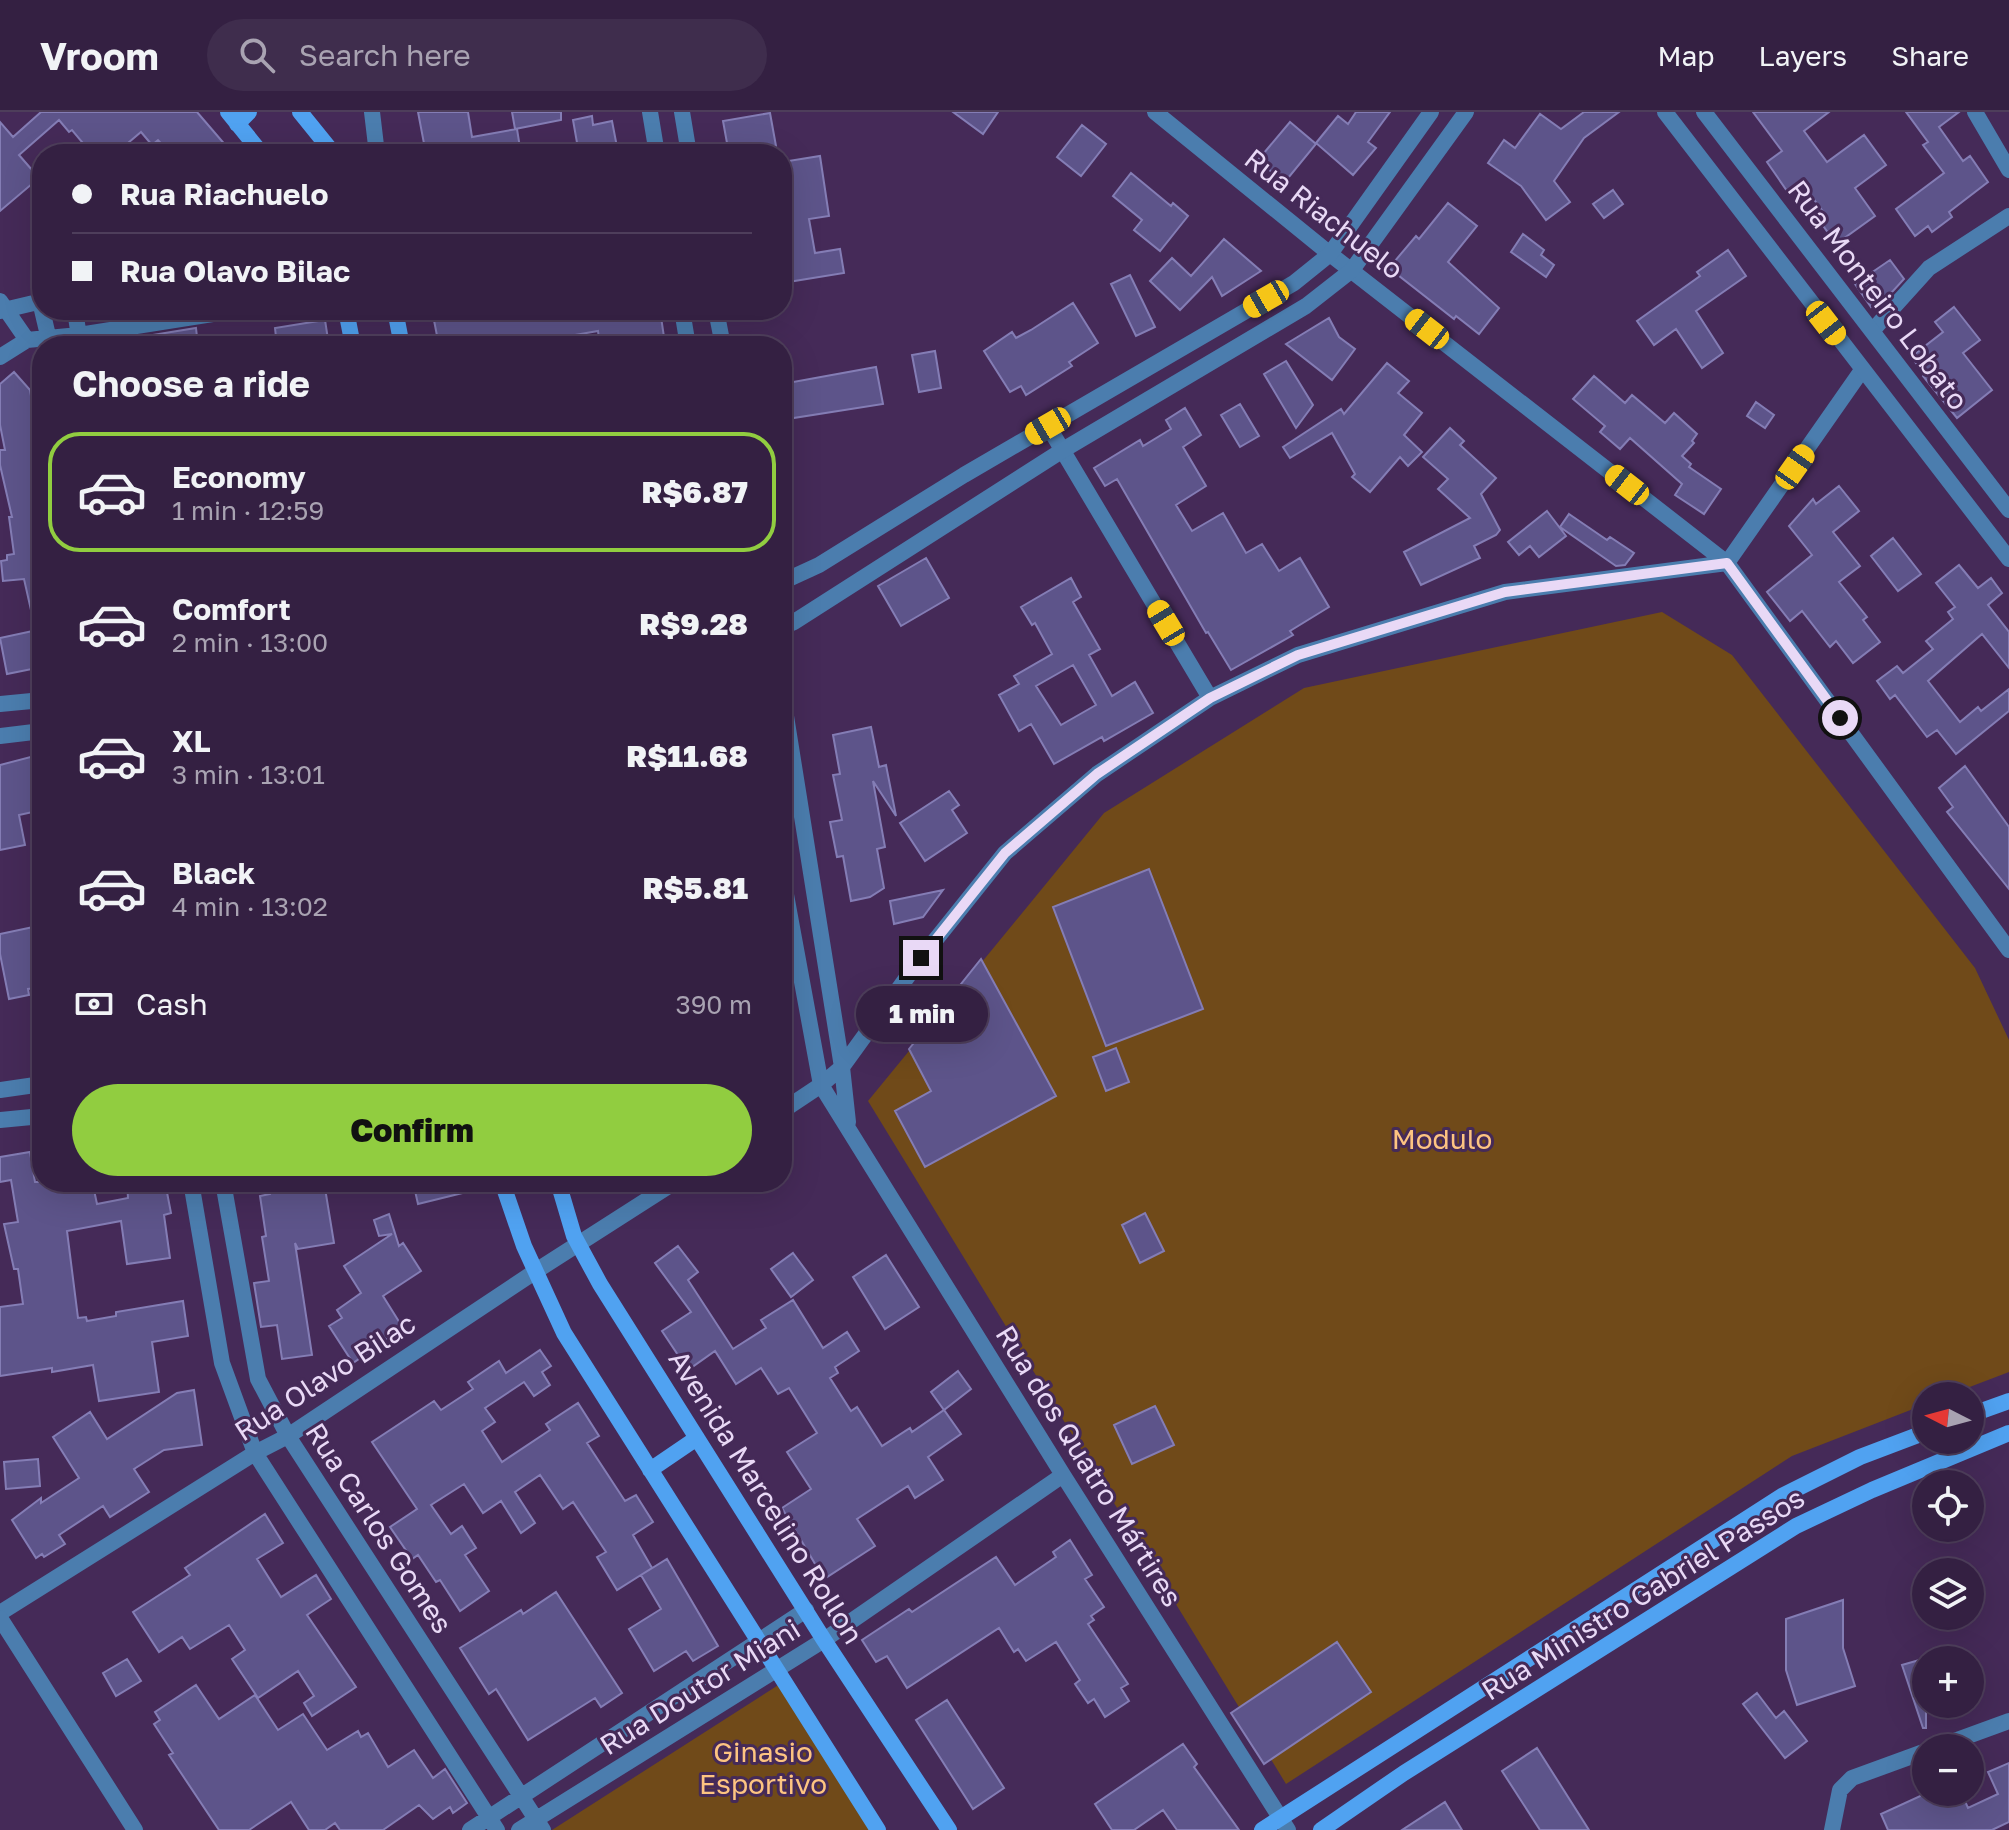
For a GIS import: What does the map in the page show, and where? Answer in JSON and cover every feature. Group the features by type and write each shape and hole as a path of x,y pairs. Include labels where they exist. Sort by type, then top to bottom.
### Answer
{"main road":[{"path":"300,112 326,144"},
{"path":"238,116 256,144"},
{"path":"506,1192 564,1333 878,1830"},
{"name":"Avenida Marcelino Rollon","path":"561,1192 579,1245 600,1284 824,1640 949,1830"},
{"path":"1984,1410 2009,1401"},
{"name":"Rua Ministro Gabriel Passos","path":"1321,1830 1404,1773 1796,1526 1872,1490 2009,1433"},
{"name":"Rua Ministro Gabriel Passos","path":"1262,1830 1284,1824 1388,1750 1782,1496 1860,1457 1912,1437"},
{"path":"650,1470 697,1438"},
{"path":"1464,1702 1479,1726"},
{"path":"1388,1750 1404,1773"}],"street":[{"path":"372,112 376,144"},
{"path":"650,112 655,144"},
{"path":"682,112 687,144"},
{"name":"Rua Riachuelo","path":"1155,112 1330,254 1727,563 2009,950"},
{"path":"792,577 819,565 1048,426 1294,283 1330,254 1431,112"},
{"path":"792,623 1063,450 1306,306 1352,270 1466,112"},
{"name":"Rua Monteiro Lobato","path":"1665,112 2009,559"},
{"name":"Rua Monteiro Lobato","path":"1704,112 2009,510"},
{"path":"1975,112 2009,170"},
{"path":"1873,330 1929,268 2009,216"},
{"path":"2,306 32,305"},
{"path":"2,306 27,340"},
{"path":"101,336 168,320"},
{"path":"1,353 32,340"},
{"path":"792,1104 842,1067 921,958 1005,853 1097,774 1210,698 1298,655 1505,592 1727,563 1862,370"},
{"path":"1048,426 1210,698"},
{"path":"0,704 32,701"},
{"path":"0,736 32,732"},
{"name":"Rua dos Quatro Mártires","path":"792,755 849,1128"},
{"path":"792,800 799,799"},
{"name":"Rua dos Quatro Mártires","path":"792,927 821,1085 1284,1824"},
{"path":"0,1090 32,1085"},
{"path":"0,1120 32,1117"},
{"path":"193,1192 222,1363 255,1453 494,1824"},
{"name":"Rua Carlos Gomes","path":"225,1192 258,1379 288,1436 540,1824"},
{"name":"Rua Olavo Bilac","path":"0,1616 255,1453 288,1436 660,1192"},
{"name":"Rua Doutor Miani","path":"519,1830 540,1824 779,1670 1063,1475"},
{"name":"Rua Doutor Miani","path":"470,1830 494,1824 523,1796 806,1610"},
{"path":"0,1616 135,1830"},
{"path":"1973,1734 2009,1721"},
{"path":"1832,1830 1840,1790 1852,1778 1912,1756"}],"green space":[{"name":"Modulo","path":"1662,612 1732,655 1975,968 2009,1040 2009,1372 1983,1382 1912,1382 1912,1409 1792,1456 1286,1784 868,1101 1104,813 1304,688"},
{"name":"Ginasio Esportivo","path":"783,1682 870,1830 552,1830"}],"building":[{"path":"41,112 197,112 224,144 162,144 158,140 151,144 141,132 127,144 84,144 59,120 19,155 32,170 32,184 0,211 0,122 13,137"},
{"path":"418,112 468,112 472,137 517,129 519,144 424,144"},
{"path":"512,112 561,112 561,120 515,129"},
{"path":"953,112 998,112 983,134"},
{"path":"1356,112 1390,112 1368,142 1376,148 1353,175 1316,143 1338,116 1348,124"},
{"path":"1584,112 1619,112 1584,138 1554,181 1570,202 1546,220 1521,186 1488,163 1504,140 1515,148 1540,114 1561,129"},
{"path":"1753,112 1829,112 1804,131 1827,162 1864,135 1886,165 1855,188 1875,216 1836,244 1817,217 1824,213 1800,181 1787,191 1767,162 1782,151"},
{"path":"1906,112 1959,112 1939,127 1963,161 1970,156 1988,182 1949,212 1952,217 1932,232 1928,226 1915,236 1896,209 1944,173 1923,145 1928,142"},
{"path":"770,113 776,144 727,144 723,121"},
{"path":"592,116 593,125 612,121 616,144 577,144 573,120"},
{"path":"1290,122 1316,144 1284,183 1258,160"},
{"path":"1082,125 1106,144 1081,176 1057,157"},
{"path":"820,156 829,216 809,219 815,253 840,249 844,273 792,281 792,160"},
{"path":"1131,173 1188,216 1160,251 1134,230 1142,220 1113,196"},
{"path":"1613,190 1623,204 1604,218 1593,204"},
{"path":"1448,203 1477,226 1448,262 1499,308 1479,334 1456,316 1454,319 1389,268 1416,236 1419,239"},
{"path":"1523,234 1544,250 1541,255 1554,265 1546,277 1511,252"},
{"path":"1224,239 1261,271 1222,296 1212,277 1180,310 1150,281 1172,258 1191,276"},
{"path":"1728,250 1746,276 1696,311 1723,353 1702,368 1676,329 1654,345 1637,321 1700,276 1697,272"},
{"path":"1890,260 1904,279 1871,307 1855,284"},
{"path":"1130,275 1155,327 1136,336 1111,284"},
{"path":"1073,303 1098,343 1069,362 1072,366 1026,395 1021,386 1010,392 984,351 1012,332 1016,338 1031,330"},
{"path":"1954,307 1980,340 1963,353 1992,390 1957,418 1911,357 1943,332 1935,322"},
{"path":"1329,318 1339,337 1355,349 1332,380 1286,344"},
{"path":"325,320 327,336 276,336 275,328"},
{"path":"434,320 661,320 664,336 599,336 598,331 569,336 437,336"},
{"path":"196,328 197,336 146,336"},
{"path":"935,351 941,388 919,392 912,355"},
{"path":"1286,361 1313,405 1296,428 1264,374"},
{"path":"1387,363 1409,381 1398,393 1422,413 1404,435 1422,452 1408,466 1400,457 1370,492 1352,477 1355,474 1332,433 1290,458 1283,447 1341,409 1344,414"},
{"path":"876,367 883,404 792,418 792,382"},
{"path":"14,372 30,390 32,402 32,615 24,579 3,581 1,561 7,560 7,555 14,554 9,517 12,517 0,465 0,450 5,450 0,425 0,384"},
{"path":"1594,376 1625,403 1632,395 1665,423 1674,413 1697,434 1692,441 1694,443 1682,456 1691,464 1689,467 1721,489 1704,514 1675,495 1682,484 1630,438 1620,449 1600,432 1605,426 1573,399"},
{"path":"1756,402 1774,415 1765,428 1747,416"},
{"path":"1240,404 1259,436 1240,447 1221,415"},
{"path":"1185,408 1201,435 1183,447 1206,486 1176,505 1192,531 1223,513 1246,553 1262,544 1279,571 1300,558 1329,607 1290,631 1293,635 1231,670 1206,633 1117,479 1105,486 1094,468 1140,440 1143,446 1171,429 1166,420"},
{"path":"1450,428 1464,441 1460,445 1496,478 1481,494 1500,530 1474,546 1480,558 1421,585 1404,552 1470,518 1438,489 1448,479 1423,457"},
{"path":"1839,486 1859,511 1833,532 1860,566 1839,582 1867,617 1863,620 1880,642 1853,663 1836,641 1830,647 1802,611 1790,621 1767,592 1812,555 1789,526 1813,499 1816,504"},
{"path":"1547,511 1566,536 1539,557 1530,546 1519,555 1508,542"},
{"path":"1569,514 1607,540 1610,537 1634,553 1625,565 1616,566 1560,527"},
{"path":"1893,538 1921,574 1898,591 1871,556"},
{"path":"926,558 949,598 901,626 878,586"},
{"path":"1959,565 1978,588 1991,578 2002,593 1988,605 2009,632 2009,668 1982,634 1928,681 1960,722 1978,707 1981,711 2009,689 2009,711 1956,754 1937,730 1927,737 1895,695 1890,699 1877,681 1897,666 1903,673 1933,649 1926,641 1953,619 1948,612 1955,607 1936,583"},
{"path":"1071,578 1081,597 1073,602 1100,649 1089,655 1112,696 1135,682 1153,713 1104,741 1102,737 1054,764 1031,724 1019,731 999,695 1019,684 1014,676 1052,654 1035,623 1032,625 1021,607","holes":["1073,665 1096,705 1061,725 1036,686"]},
{"path":"32,631 32,669 7,674 0,638"},
{"path":"871,727 879,767 886,765 896,816 873,781 885,847 877,849 884,888 870,897 851,901 843,856 837,857 830,822 842,820 833,775 840,774 833,735"},
{"path":"32,757 32,812 19,815 25,845 0,850 0,765"},
{"path":"1965,766 2009,827 2009,889 1947,812 1953,807 1939,788"},
{"path":"949,791 959,805 952,810 967,833 925,861 900,823"},
{"path":"1149,869 1203,1009 1106,1046 1053,907"},
{"path":"943,890 923,917 894,924 890,901"},
{"path":"32,927 32,989 28,989 29,995 9,999 0,954 0,934"},
{"path":"981,959 1056,1096 925,1167 895,1111 931,1091 909,1049"},
{"path":"1116,1048 1129,1082 1106,1091 1093,1057"},
{"path":"30,1152 32,1192 94,1192 97,1204 128,1198 128,1192 167,1192 171,1213 164,1215 170,1258 127,1264 121,1221 67,1231 78,1318 86,1317 87,1321 116,1316 116,1312 183,1301 188,1336 152,1342 159,1392 99,1401 93,1365 0,1376 0,1307 23,1304 18,1269 14,1269 4,1224 18,1222 11,1180 0,1182 0,1157"},
{"path":"326,1192 334,1243 298,1249 295,1243 312,1355 282,1359 277,1325 261,1327 254,1283 269,1281 260,1196"},
{"path":"415,1192 467,1192 418,1204"},
{"path":"1145,1213 1164,1251 1140,1263 1122,1225"},
{"path":"389,1214 399,1246 403,1243 421,1271 383,1296 403,1328 353,1363 329,1326 342,1318 337,1310 361,1293 344,1266 392,1234 379,1236 374,1220"},
{"path":"678,1246 698,1272 688,1280 733,1349 766,1328 761,1320 793,1300 823,1348 847,1332 859,1351 835,1367 838,1373 830,1378 851,1411 857,1407 882,1446 910,1428 912,1432 944,1410 961,1434 928,1457 943,1480 915,1498 908,1486 857,1519 875,1546 824,1579 782,1508 811,1489 787,1452 817,1433 789,1388 778,1394 761,1368 736,1384 715,1351 688,1370 662,1331 691,1312 655,1263"},
{"path":"793,1253 813,1280 791,1297 771,1269"},
{"path":"886,1255 919,1307 885,1329 853,1277"},
{"path":"540,1350 551,1366 542,1372 550,1385 534,1396 524,1382 485,1408 495,1422 482,1431 502,1462 550,1430 546,1424 578,1403 599,1436 587,1443 625,1501 636,1495 653,1522 633,1535 652,1568 617,1590 597,1557 606,1552 573,1502 563,1509 540,1475 515,1492 535,1523 521,1533 501,1501 483,1513 464,1484 431,1505 451,1534 462,1526 476,1548 465,1555 489,1591 460,1611 440,1580 436,1582 418,1555 412,1559 390,1527 417,1509 372,1442 434,1401 441,1410 473,1389 468,1382 499,1361 506,1373"},
{"path":"958,1371 971,1389 944,1410 931,1392"},
{"path":"194,1390 202,1445 164,1450 134,1469 149,1492 110,1517 103,1506 59,1535 65,1544 44,1557 42,1554 36,1558 12,1520 41,1498 41,1503 79,1478 53,1437 90,1412 107,1439 177,1393"},
{"path":"1155,1406 1174,1445 1132,1464 1114,1425"},
{"path":"38,1459 40,1486 6,1489 4,1462"},
{"path":"265,1514 283,1543 257,1559 281,1597 316,1575 331,1599 307,1615 356,1687 312,1716 304,1703 314,1696 298,1671 258,1698 232,1659 245,1650 229,1625 190,1649 182,1637 159,1652 133,1612 190,1575 185,1568"},
{"path":"1070,1540 1092,1575 1085,1579 1104,1607 1091,1616 1094,1620 1088,1624 1128,1684 1121,1688 1129,1701 1105,1717 1094,1699 1088,1703 1075,1684 1080,1680 1056,1642 1026,1661 1018,1649 1014,1652 999,1628 907,1688 887,1656 876,1662 862,1640 909,1609 912,1612 996,1557 1015,1585 1056,1557 1053,1552"},
{"path":"667,1559 718,1646 693,1661 686,1651 654,1671 629,1629 661,1609 641,1575"},
{"path":"556,1592 622,1693 601,1707 595,1698 528,1740 496,1689 489,1694 460,1648"},
{"path":"1843,1600 1843,1648 1855,1686 1797,1705 1786,1670 1786,1619"},
{"path":"1337,1642 1371,1692 1264,1764 1231,1713"},
{"path":"127,1659 141,1681 116,1696 103,1673"},
{"path":"1912,1662 1912,1695 1902,1665"},
{"path":"196,1685 219,1719 255,1695 278,1730 303,1714 327,1750 358,1731 361,1737 368,1733 388,1767 414,1750 433,1778 445,1769 467,1803 453,1813 450,1807 433,1819 419,1805 383,1830 340,1830 335,1823 325,1830 309,1830 291,1802 249,1830 219,1830 169,1755 173,1753 154,1724 160,1720 155,1712"},
{"path":"1757,1693 1776,1718 1784,1711 1807,1741 1785,1758 1743,1704"},
{"path":"947,1700 1004,1788 973,1809 916,1720"},
{"path":"1920,1718 1926,1718 1926,1728 1923,1728"},
{"path":"1183,1744 1197,1764 1194,1767 1239,1830 1177,1830 1163,1810 1134,1830 1112,1830 1095,1804"},
{"path":"1537,1748 1589,1830 1540,1830 1502,1771"},
{"path":"2009,1763 2009,1822 1992,1830 1888,1830 1881,1814 1912,1800 1912,1806 1984,1806 1984,1801 1998,1794 1988,1772"},
{"path":"1445,1802 1462,1830 1402,1830"}],"route":[{"path":"921,958 1005,853 1097,774 1210,698 1298,655 1505,592 1727,563 1840,718"}]}
